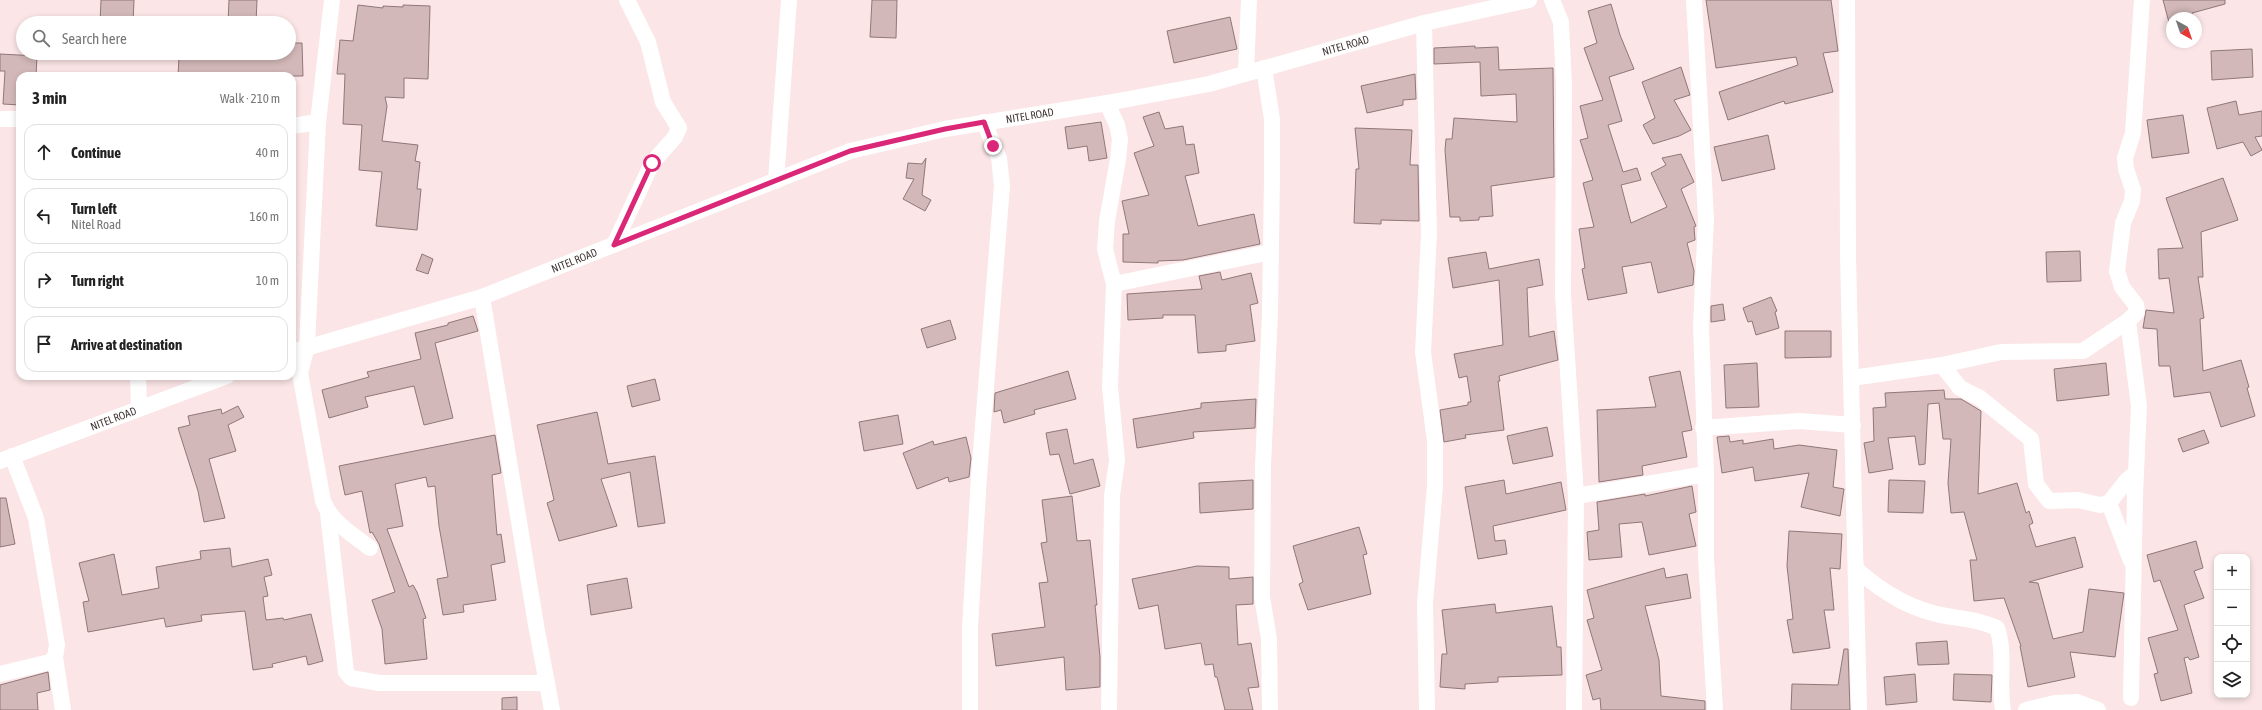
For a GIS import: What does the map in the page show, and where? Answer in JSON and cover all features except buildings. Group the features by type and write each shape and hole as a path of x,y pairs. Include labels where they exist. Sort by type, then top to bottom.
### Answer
{"street":[{"path":"332,0 318,122 307,346 300,373 323,501 328,514 346,672 351,678 379,683 547,683"},
{"path":"614,245 652,163 675,137 680,128 663,102 648,42 627,0"},
{"path":"776,181 789,0"},
{"path":"1246,72 1249,0"},
{"name":"NITEL ROAD","path":"296,350 482,297 850,151 945,129 1107,103 1209,84 1246,72 1424,23 1529,0"},
{"path":"1552,0 1561,22 1564,85 1563,295 1576,496 1574,710"},
{"path":"1694,0 1706,218 1701,326 1703,428 1706,474 1706,558 1716,710"},
{"path":"1847,0 1848,256 1854,425 1859,710"},
{"path":"1852,378 1942,365 2001,352 2083,352 2128,321 2137,312 2136,305 2122,287 2117,271 2123,223 2132,201 2133,190 2126,169 2125,158 2133,133 2142,0"},
{"path":"1424,23 1429,234 1423,352 1435,441 1435,486 1425,603 1427,710"},
{"path":"1264,68 1272,119 1271,252 1263,466 1262,598 1269,639 1270,710"},
{"path":"1107,103 1117,125 1120,139 1107,221 1105,249 1114,284 1110,387 1118,460 1112,496 1109,710"},
{"path":"0,119 16,119"},
{"path":"296,125 318,122"},
{"path":"970,710 970,627 977,508 1002,186 999,158 984,122"},
{"path":"1114,284 1271,252"},
{"path":"482,297 552,710"},
{"path":"2128,321 2139,406 2131,698"},
{"path":"1942,365 1960,388 1980,398 2031,439 2036,484 2049,501 2078,500 2100,505 2109,503 2127,480 2136,473"},
{"path":"138,380 139,408"},
{"name":"NITEL ROAD","path":"6,458 216,380"},
{"path":"1703,428 1799,421 1854,425"},
{"path":"6,458 36,518 57,645 55,657 63,710"},
{"path":"1576,496 1706,474"},
{"path":"2109,503 2129,558 2134,566"},
{"path":"328,514 370,548"},
{"path":"1857,570 1878,587 1907,606 1946,616 1981,621 1997,628 2002,642 2001,697 2003,710"},
{"path":"0,674 50,662 55,657"},
{"path":"2026,710 2055,703 2077,702 2098,710"}],"route":[{"path":"652,163 614,245 850,151 945,129 984,122 993,146"}]}
